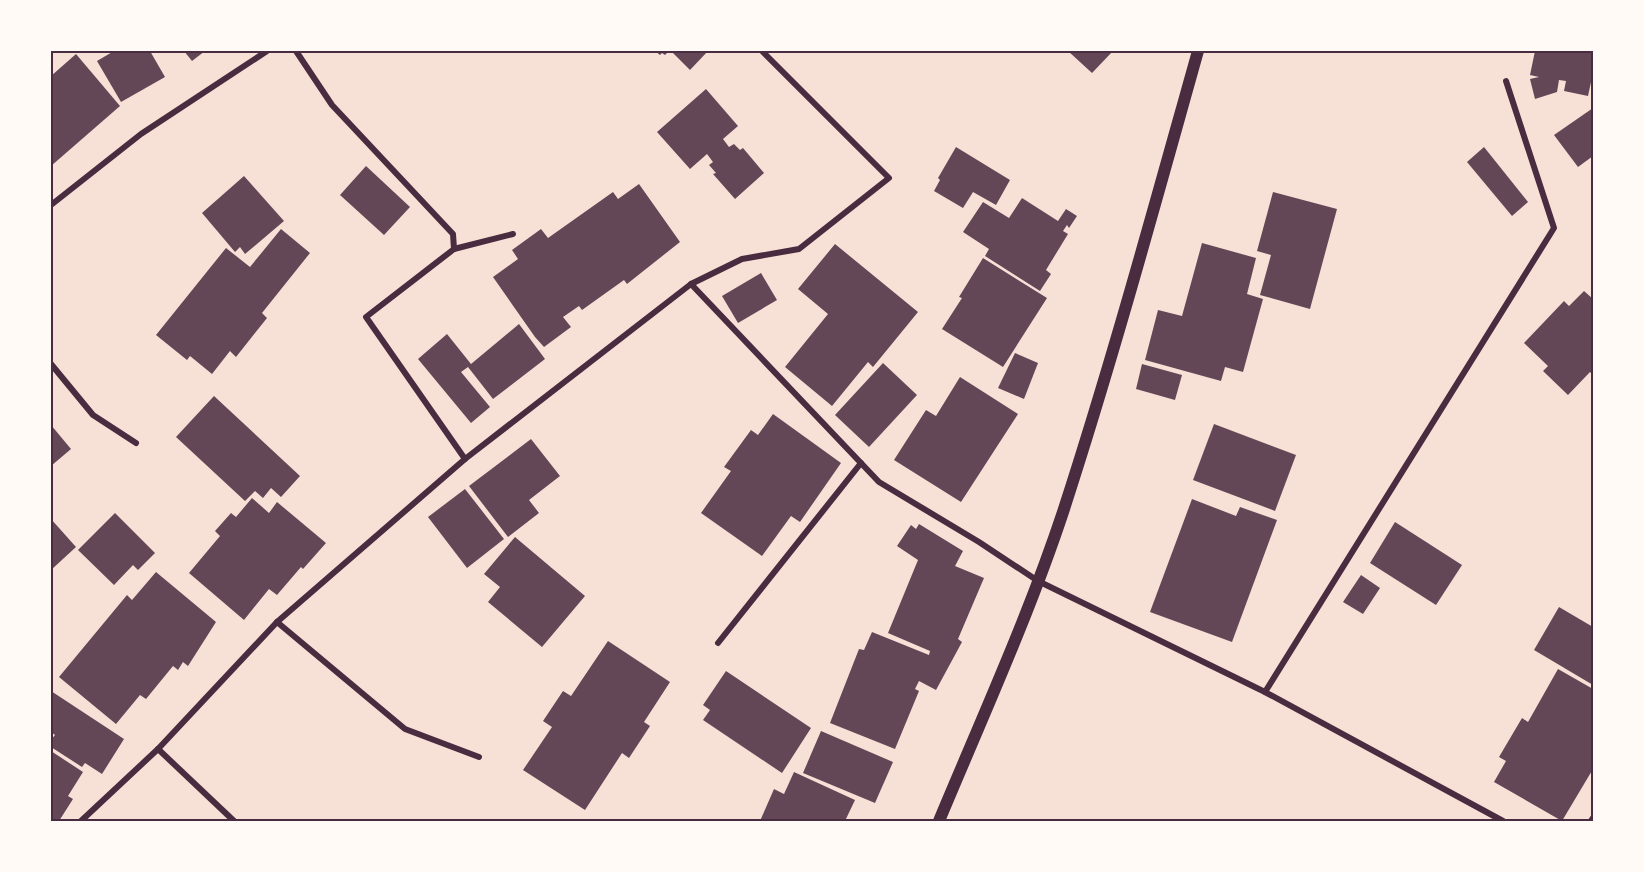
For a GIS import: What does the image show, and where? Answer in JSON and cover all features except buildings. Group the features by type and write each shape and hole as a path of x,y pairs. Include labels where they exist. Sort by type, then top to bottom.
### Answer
{"main road":[{"path":"939,821 1038,581 1063,510 1128,303 1198,51"}],"street":[{"path":"51,206 141,134 267,51"},
{"path":"296,51 332,105 453,234 454,249"},
{"path":"81,821 158,749 277,622 465,459 691,284 742,259 799,249 889,177 762,51"},
{"path":"1265,692 1554,228 1506,81"},
{"path":"465,459 366,317 454,249 513,234"},
{"path":"691,284 879,482 979,542 1038,581 1265,692 1503,821"},
{"path":"51,364 93,414 136,443"},
{"path":"718,643 861,463"},
{"path":"277,622 405,729 479,757"},
{"path":"158,749 234,821"}]}
